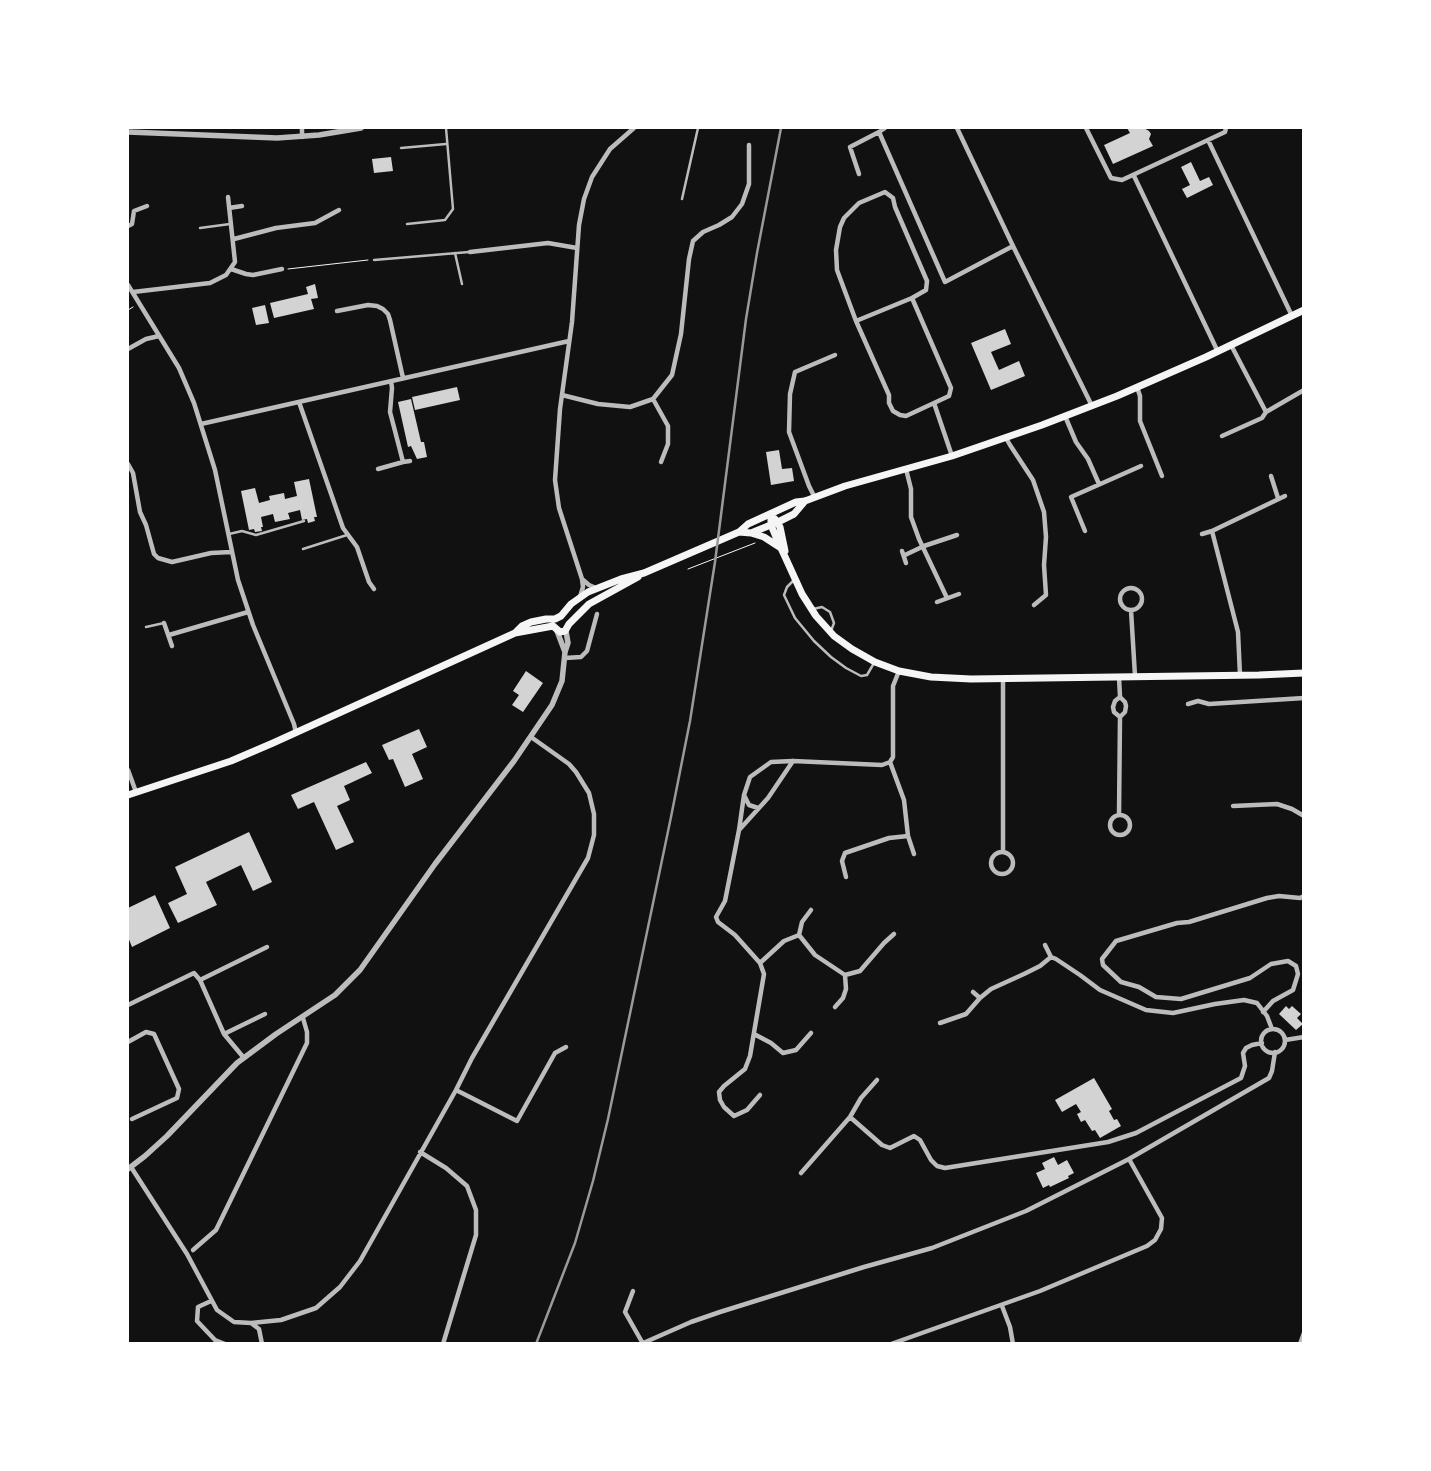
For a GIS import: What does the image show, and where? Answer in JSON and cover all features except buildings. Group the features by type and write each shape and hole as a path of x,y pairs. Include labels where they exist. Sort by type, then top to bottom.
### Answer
{"main road":[{"path":"751,533 794,514 805,501 814,496 952,456 1092,406 1218,352 1304,310"},
{"path":"557,623 565,610 579,598 598,588 644,573 739,532 748,524 796,502 805,501"},
{"path":"771,514 781,548 812,610 830,632 852,649 875,662 898,671 931,678 1119,677 1304,673"},
{"path":"774,524 782,535 786,557"},
{"path":"739,532 764,537 781,548"},
{"path":"557,623 562,632 589,604 644,573"},
{"path":"128,795 231,761 515,633 557,623 567,618 568,627"}],"street":[{"path":"302,128 302,137"},
{"path":"128,132 267,138 302,137 361,128"},
{"path":"579,598 583,587 582,579 559,508 555,465 577,248 582,208 592,177 610,149 634,128"},
{"path":"859,174 850,147 885,128"},
{"path":"957,128 1092,406"},
{"path":"1086,128 1111,178 1122,180 1225,132 1226,128"},
{"path":"880,132 945,282 1013,246"},
{"path":"1208,140 1292,316"},
{"path":"562,395 598,404 630,407 653,399 672,375 681,334 689,259 693,241 702,232 732,217 742,204 748,184 749,145"},
{"path":"1134,176 1218,352"},
{"path":"856,321 912,298 926,290 927,281 895,207 893,198 885,192 859,203 844,218 840,227 836,250 837,270 856,321 889,395 889,403 893,411 906,416 950,396 951,388 912,298"},
{"path":"133,292 210,283 219,280 232,269 235,262 234,239 228,197"},
{"path":"128,226 132,224 134,211 148,206"},
{"path":"229,208 242,206"},
{"path":"234,239 276,228 315,223 338,210"},
{"path":"470,252 548,243 577,248"},
{"path":"232,269 253,275 282,269"},
{"path":"128,285 178,368 194,403 215,470 231,552 248,612 296,733"},
{"path":"343,302 345,310"},
{"path":"337,312 373,305 388,314 403,378"},
{"path":"128,349 159,336"},
{"path":"201,424 569,341"},
{"path":"1231,345 1266,412"},
{"path":"814,496 789,432 790,394 795,372 836,355"},
{"path":"391,381 390,412 403,462"},
{"path":"1137,387 1140,396 1140,421 1162,476"},
{"path":"1222,436 1262,418 1266,412 1304,390"},
{"path":"653,399 668,426 668,444 661,462"},
{"path":"299,402 343,528 357,547 368,582 374,589"},
{"path":"934,404 952,456"},
{"path":"1065,416 1076,442 1088,459 1100,484"},
{"path":"1006,438 1033,480 1044,512 1046,595 1034,605"},
{"path":"378,469 410,461"},
{"path":"128,464 134,473 140,512 146,525 154,554 158,558 172,562 211,553 231,552"},
{"path":"1085,531 1071,497 1141,466"},
{"path":"906,469 911,488 911,516 919,538 947,598"},
{"path":"1271,476 1278,498"},
{"path":"1202,534 1285,496"},
{"path":"1212,531 1238,632 1240,675"},
{"path":"906,563 903,553 957,535"},
{"path":"582,579 593,587 598,588"},
{"path":"1131,588 1138,590 1142,601 1138,607 1131,610 1125,608 1120,600 1122,593 1131,588"},
{"path":"937,602 959,594"},
{"path":"1131,610 1135,676"},
{"path":"169,635 248,612"},
{"path":"565,655 581,657 587,651 598,614"},
{"path":"164,623 172,646"},
{"path":"557,623 565,655"},
{"path":"531,738 569,764 589,793 594,814 594,835 588,858 472,1058 360,1261 340,1287 316,1308 281,1320 251,1324 234,1322 217,1310 187,1254 129,1168 167,1136 226,1074 244,1058 276,1034 303,1018 335,995 360,970 435,864 531,738 559,692 568,643 568,627"},
{"path":"760,1095 747,1110 734,1116 724,1107 720,1100 719,1092 745,1069 750,1056 764,974 760,963 735,935 718,922 716,917 725,901 744,795 750,777 771,762 793,761 882,766 890,762 893,757 894,686 898,671"},
{"path":"1119,677 1120,697 1126,706 1125,712 1120,717 1119,815"},
{"path":"1002,678 1003,852"},
{"path":"1120,697 1115,701 1113,707 1114,712 1120,717"},
{"path":"1188,704 1198,701 1209,704 1304,698"},
{"path":"739,830 768,798 793,761"},
{"path":"890,762 904,800 908,836 914,854"},
{"path":"128,770 136,792"},
{"path":"744,795 750,805 758,808"},
{"path":"1234,806 1277,804 1292,809 1304,816"},
{"path":"1119,815 1126,817 1131,826 1128,832 1122,836 1116,835 1110,827 1113,817 1119,815"},
{"path":"846,877 842,861 845,853 888,838 908,836"},
{"path":"1003,852 1010,856 1013,862 1008,872 1002,874 995,871 991,862 994,856 1003,852"},
{"path":"1263,1012 1273,1001 1293,990 1298,974 1296,966 1288,961 1271,964 1250,978 1181,999 1156,997 1139,986 1121,982 1103,965 1103,955 1116,941 1176,923 1190,922 1267,898 1280,896 1300,898 1304,896"},
{"path":"799,935 802,922 811,910"},
{"path":"799,935 815,955 845,975 860,971 894,934"},
{"path":"760,963 784,942 799,935"},
{"path":"1045,945 1051,957 1100,990 1146,1010 1173,1012 1244,1000 1257,1003 1267,1016 1272,1029"},
{"path":"200,980 266,947"},
{"path":"940,1023 966,1014 991,988 1040,966 1051,957"},
{"path":"128,1005 194,973 200,980 224,1034 244,1058"},
{"path":"835,1007 843,998 846,989 845,975"},
{"path":"973,992 980,998"},
{"path":"224,1034 265,1014"},
{"path":"193,1250 216,1230 307,1044 307,1032 303,1018"},
{"path":"1272,1029 1280,1030 1284,1034 1285,1040 1281,1049 1275,1052 1268,1051 1262,1043 1263,1035 1272,1029"},
{"path":"128,1042 146,1032 154,1034 179,1088 177,1098 132,1119"},
{"path":"754,1034 771,1043 783,1053 796,1050 811,1033"},
{"path":"1285,1040 1304,1037"},
{"path":"850,1117 882,1145 890,1148 914,1136 920,1140 931,1160 937,1166 944,1168 1108,1142 1136,1132 1241,1078 1245,1066 1243,1053 1246,1048 1262,1043"},
{"path":"456,1090 517,1121 555,1053 566,1046"},
{"path":"633,1291 625,1312 642,1343 691,1322 729,1309 932,1248 1026,1211 1128,1159 1269,1078 1275,1052"},
{"path":"801,1174 850,1117 861,1098 877,1080"},
{"path":"420,1152 446,1168 466,1186 476,1210 476,1235 443,1344"},
{"path":"891,1344 1002,1306 1083,1274 1147,1246 1155,1240 1161,1229 1162,1218 1128,1159"},
{"path":"211,1301 198,1307 197,1321 215,1340 225,1344"},
{"path":"1002,1306 1010,1327 1013,1344"},
{"path":"251,1324 259,1329 262,1344"},
{"path":"1300,1344 1304,1333"}],"lane":[{"path":"407,224 445,220 453,209 446,128"},
{"path":"682,199 698,128"},
{"path":"401,148 446,144"},
{"path":"200,228 232,224"},
{"path":"374,260 470,252"},
{"path":"455,253 462,284"},
{"path":"228,535 242,532 256,535 304,520"},
{"path":"304,549 347,535"},
{"path":"795,579 787,587 784,595 796,618 814,641 831,657 861,676 867,675 875,662"},
{"path":"812,610 822,608 830,612 834,623 830,632"},
{"path":"146,627 164,623"}],"path":[{"path":"282,269 374,260"},
{"path":"688,569 755,543"}],"railway":[{"path":"536,1344 575,1243 593,1181 608,1119 671,817 690,721 715,562 746,319 781,128"}]}
